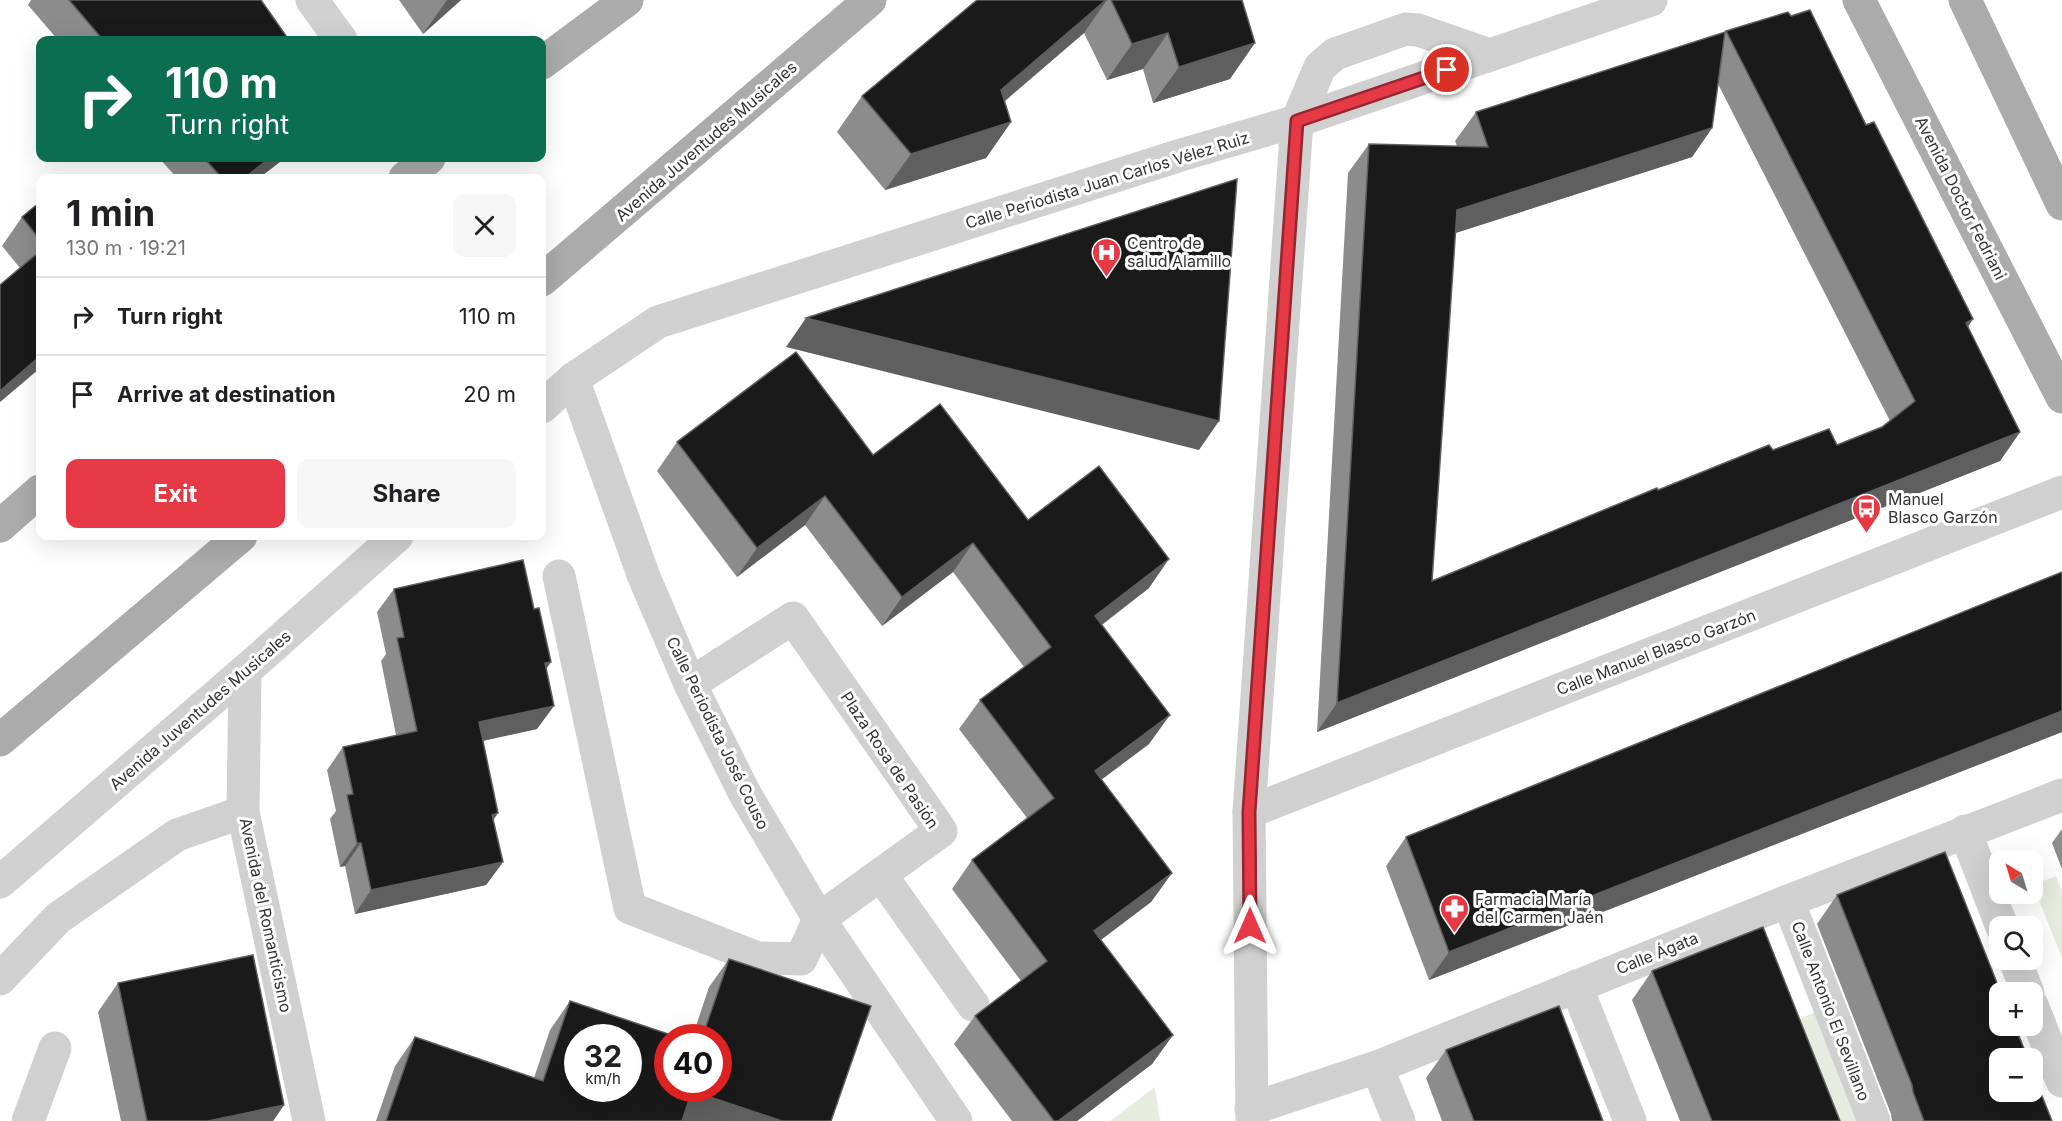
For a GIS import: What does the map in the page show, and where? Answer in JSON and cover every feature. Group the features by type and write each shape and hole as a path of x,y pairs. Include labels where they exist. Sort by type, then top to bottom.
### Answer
{"main road":[{"path":"546,60 627,0"},
{"name":"Avenida Juventudes Musicales","path":"546,277 870,0"},
{"name":"Avenida Doctor Fedriani","path":"1859,0 2062,397"},
{"path":"1965,0 2058,183"},
{"path":"0,526 36,494"},
{"path":"0,740 236,540"}],"street":[{"path":"312,0 338,36"},
{"name":"Calle Periodista Juan Carlos Vélez Ruiz","path":"573,379 658,322 1180,155 1297,121 1651,0"},
{"path":"1252,1115 1249,812 1297,121 1320,67 1335,54 1406,29 1418,30 1490,55"},
{"path":"546,403 573,379"},
{"name":"Calle Periodista José Couso","path":"573,379 644,577 690,684 745,794 819,919 956,1121"},
{"name":"Calle Manuel Blasco Garzón","path":"1249,812 2062,492"},
{"name":"Avenida Juventudes Musicales","path":"0,882 393,540"},
{"name":"Plaza Rosa de Pasión","path":"559,576 630,908 758,958 801,959 819,919 941,831 793,618 690,684"},
{"name":"Avenida del Romanticismo","path":"245,671 243,812 309,1121"},
{"name":"Calle Ágata","path":"1252,1115 1965,831 2062,795"},
{"path":"1,977 58,918 177,835 243,812"},
{"path":"1965,831 1998,916"},
{"path":"880,875 973,1005"},
{"name":"Calle Antonio El Sevillano","path":"1788,901 1874,1121"},
{"path":"1576,986 1630,1121"},
{"path":"2043,1033 2062,1081"},
{"path":"28,1121 55,1048"},
{"path":"1377,1067 1399,1121"}],"shaded area":[{"path":"2056,876 2062,891 2062,958 2041,904 2043,904 2043,881"},
{"path":"1818,1011 1864,1121 1833,1121 1792,1022"},
{"path":"1155,1087 1160,1121 1110,1121"}],"building":[{"path":"69,0 261,0 286,36 100,36"},
{"path":"977,0 1106,0 1001,90 1011,122 911,154 862,96"},
{"path":"1111,0 1242,0 1255,43 1179,67 1168,33 1132,44"},
{"path":"1810,10 1866,125 1874,122 1973,319 1966,323 2020,432 1337,703 1369,144 1488,147 1476,112 1725,32 1712,128 1457,210 1432,581 1657,488 1658,490 1769,445 1773,450 1829,429 1837,445 1882,427 1915,401 1726,31 1788,12 1791,16"},
{"path":"208,162 265,162 249,174 218,174"},
{"name":"Centro de salud Alamillo","path":"1237,179 1219,421 806,318"},
{"path":"36,205 36,235 22,217"},
{"path":"36,254 36,360 0,391 0,285"},
{"path":"796,352 873,455 940,404 1028,520 1099,466 1169,559 1095,616 1170,715 1095,771 1172,873 1094,931 1173,1035 1058,1121 1054,1121 975,1016 1047,961 972,860 1054,798 980,700 1051,647 973,543 902,597 825,496 757,548 677,442"},
{"path":"523,560 534,609 539,608 551,662 545,663 554,706 479,722 498,813 492,815 503,862 371,890 361,843 357,843 347,795 353,794 343,747 417,731 397,638 404,637 394,589"},
{"path":"2062,572 2062,711 1449,952 1406,837"},
{"path":"1945,852 1989,963 1989,970 1992,970 1997,982 1989,982 1989,1036 2019,1036 2024,1048 1989,1048 1989,1102 2043,1102 2043,1098 2052,1121 1924,1121 1837,895"},
{"path":"1763,927 1840,1121 1712,1121 1652,971"},
{"path":"253,955 284,1105 208,1121 147,1121 118,983"},
{"path":"729,959 871,1006 831,1121 782,1121 725,1102 732,1102 732,1024 707,1024"},
{"path":"570,1001 638,1024 564,1024 564,1102 642,1102 642,1025 654,1029 654,1102 688,1102 682,1121 386,1121 415,1037 543,1081"},
{"path":"1559,1006 1603,1121 1474,1121 1446,1050"}],"place":[{"name":"Centro de salud Alamillo","path":"1106,278"},
{"name":"Manuel Blasco Garzón","path":"1867,534"},
{"name":"Farmacia María del Carmen Jaén","path":"1454,934"}],"route":[{"path":"1250,926 1249,812 1297,121 1447,70"}]}
